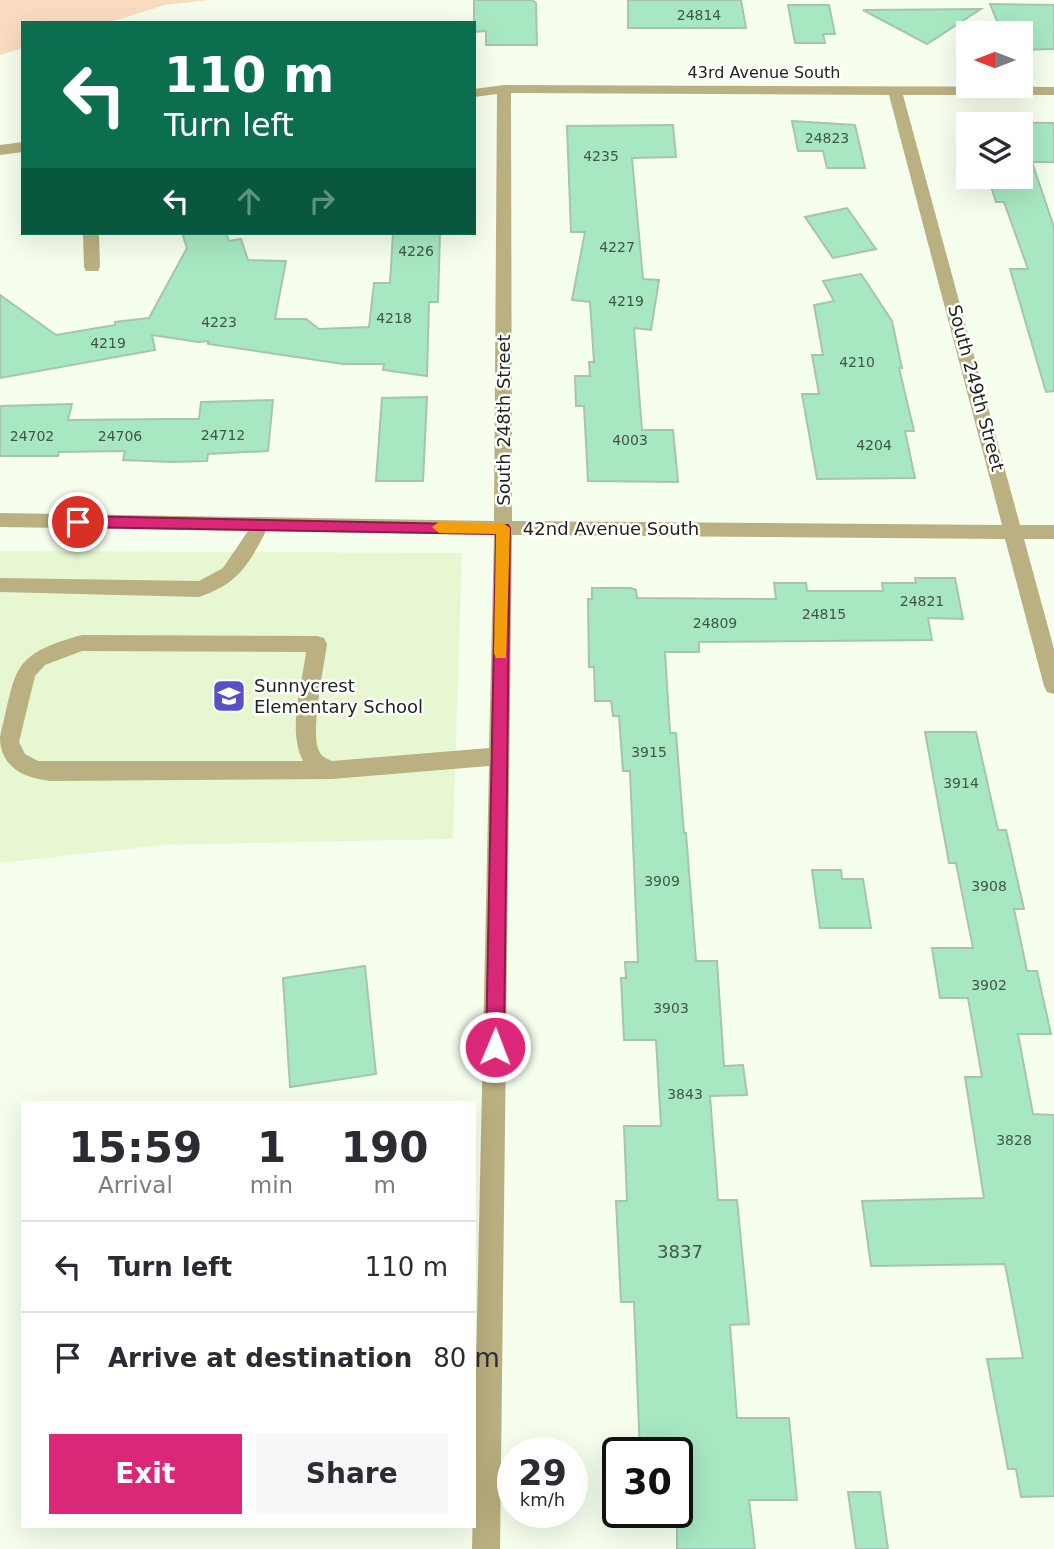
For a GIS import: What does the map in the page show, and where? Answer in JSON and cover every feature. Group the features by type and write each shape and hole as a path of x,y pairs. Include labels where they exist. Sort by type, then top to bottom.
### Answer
{"street":[{"name":"43rd Avenue South","path":"476,93 505,89 1054,91"},
{"name":"South 248th Street","path":"486,1549 503,528 505,89"},
{"name":"South 249th Street","path":"895,90 1054,686"},
{"path":"0,150 21,147"},
{"path":"91,235 92,267"},
{"name":"42nd Avenue South","path":"0,520 503,528 1054,532"},
{"path":"0,585 199,589 214,586 241,562 260,525"},
{"path":"332,770 319,767 308,752 307,736 317,644 82,643 56,650 37,659 26,673 9,742 16,760 34,769 50,772 332,770 499,756"}],"shaded area":[{"path":"0,0 209,0 165,5 113,21 21,21 21,49 0,55"},
{"name":"Sunnycrest Elementary School","path":"0,551 462,553 453,839 163,845 0,863"}],"building":[{"path":"474,0 532,0 536,3 537,45 486,45 486,31 476,32"},
{"path":"628,0 741,0 746,28 628,28"},
{"path":"990,4 1054,5 1054,49 1033,50 1033,21 997,21"},
{"path":"788,5 829,5 835,34 823,34 825,43 795,43"},
{"path":"981,9 962,21 956,21 956,25 927,44 863,10"},
{"path":"792,121 855,125 865,168 827,168 823,151 798,151"},
{"path":"1033,123 1054,123 1054,162 1033,162"},
{"path":"673,125 676,157 632,158 643,279 659,280 651,330 634,328 642,430 673,430 678,482 588,481 584,406 576,406 575,376 590,376 589,362 594,362 590,302 572,300 585,232 571,232 567,126"},
{"path":"1033,165 1054,227 1054,391 1046,392 1010,269 1028,269 1004,202 996,202 992,189 1033,189"},
{"path":"847,208 876,249 833,258 805,217"},
{"path":"183,235 227,235 229,241 241,239 248,260 286,261 275,319 306,319 319,329 369,327 374,283 390,283 393,235 440,235 438,302 429,302 427,376 383,370 384,364 343,364 208,344 208,341 152,335 155,350 0,378 0,295 56,335 115,325 115,322 149,318 187,248"},
{"path":"861,274 892,321 902,368 899,368 914,431 905,431 915,478 817,479 802,394 819,394 812,355 823,355 814,305 834,301 823,281"},
{"path":"427,397 423,481 376,481 382,398"},
{"path":"273,400 268,451 208,454 207,461 172,462 123,460 125,451 59,452 58,456 0,456 0,406 72,404 68,420 199,419 201,402"},
{"path":"915,578 955,578 963,619 928,618 932,640 699,642 699,652 665,652 670,733 676,733 696,961 717,961 724,1066 743,1065 747,1095 710,1096 718,1200 737,1200 749,1324 730,1325 737,1418 789,1418 797,1500 749,1500 755,1549 677,1549 677,1528 693,1528 693,1437 639,1437 634,1302 621,1302 616,1201 627,1201 624,1126 661,1126 656,1040 624,1040 621,978 626,978 625,962 638,962 630,771 623,771 619,716 613,716 611,701 595,701 594,667 589,667 588,599 592,599 592,588 631,588 636,590 637,598 776,599 774,583 806,583 807,591 883,591 882,583 916,583"},
{"path":"925,732 976,732 998,830 1006,830 1024,909 1014,909 1027,971 1037,971 1051,1034 1018,1034 1033,1114 1054,1115 1054,1496 1021,1497 1016,1469 1008,1469 987,1359 1023,1358 1005,1264 871,1266 862,1201 984,1198 965,1077 982,1077 968,998 940,998 932,948 973,948 956,863 949,863"},
{"path":"812,870 841,870 842,879 863,879 871,928 820,928"},
{"path":"365,966 376,1074 290,1087 283,978"},
{"path":"848,1492 880,1492 888,1549 856,1549"}],"slow traffic":[{"path":"439,527 503,528 501,653"}],"place":[{"name":"Sunnycrest Elementary School","path":"229,696"}],"route":[{"path":"78,522 503,528 495,1047"}]}
